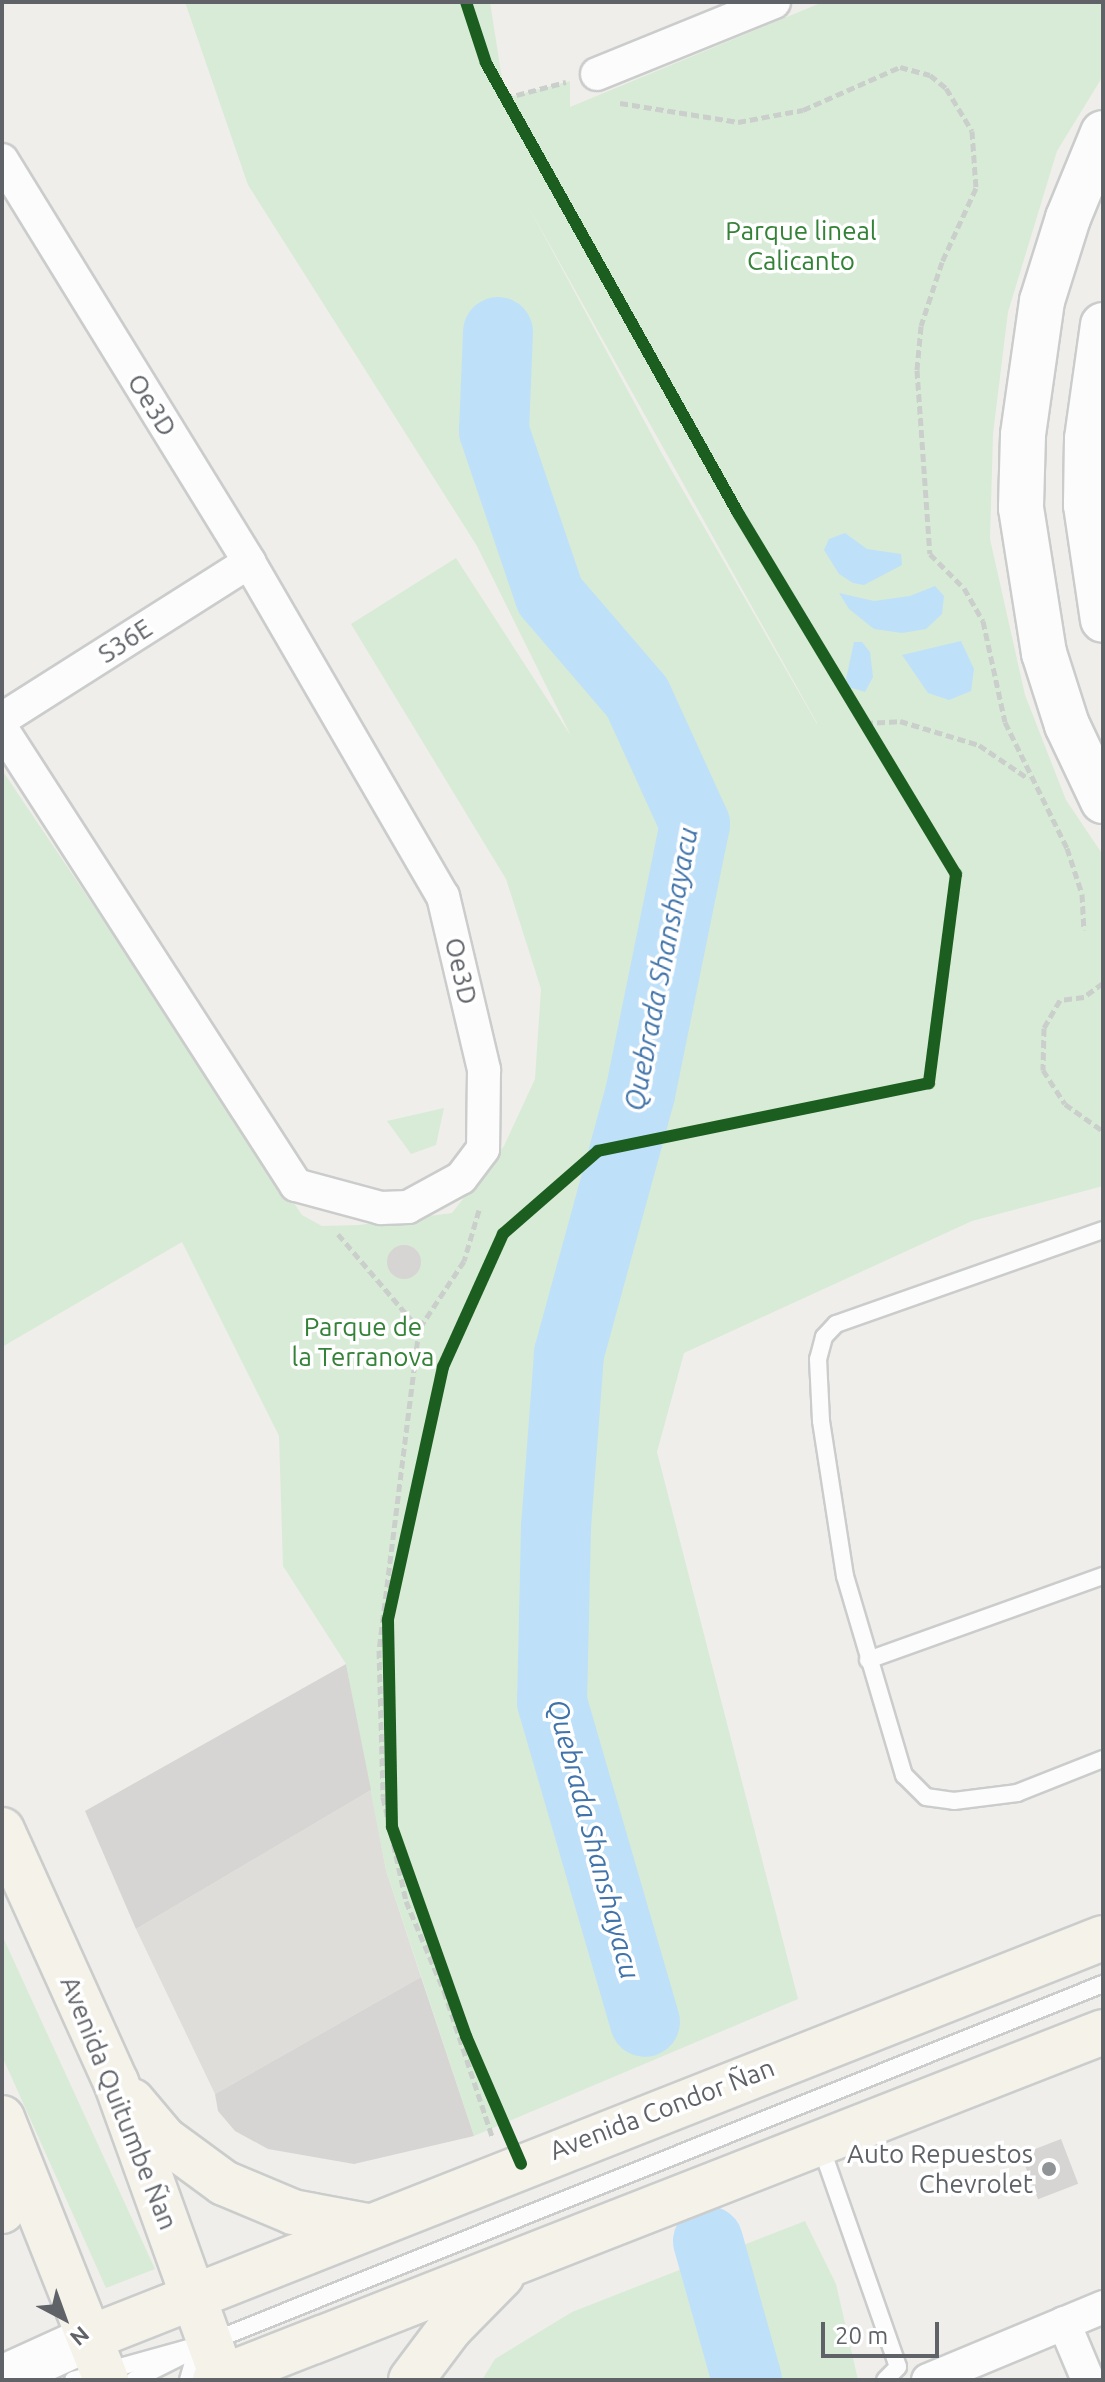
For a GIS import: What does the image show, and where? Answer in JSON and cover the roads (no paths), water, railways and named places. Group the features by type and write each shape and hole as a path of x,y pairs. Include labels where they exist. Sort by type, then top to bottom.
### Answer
{"main road":[{"path":"1101,794 1067,725 1044,653 1021,508 1023,435 1042,301 1068,218 1103,133"},
{"path":"1103,325 1087,439 1086,505 1103,620"},
{"name":"Avenida Quitumbe Ñan","path":"2,1830 116,2082 194,2294 209,2367"},
{"name":"Avenida Condor Ñan","path":"2,2378 101,2369 194,2294 1103,1938"},
{"path":"209,2367 512,2264 1103,2032"},
{"path":"116,2082 164,2139 224,2183 293,2212 367,2226"},
{"path":"2,2211 5,2125"},
{"path":"5,2125 101,2369"},
{"path":"411,2380 450,2328 512,2264"}],"street":[{"path":"597,74 774,2"},
{"name":"Oe3D","path":"2,160 249,562 443,896 484,1070 483,1149 461,1178 408,1207 381,1208 296,1185 2,729"},
{"name":"S36E","path":"2,719 249,562"},
{"path":"928,2380 1103,2307"},
{"path":"1064,2323 1088,2380"}],"lane":[{"path":"1103,1230 836,1324 824,1337 818,1359 821,1421 845,1576 904,1775 926,1797 954,1801 1017,1793 1103,1759"},
{"path":"868,1660 1103,1576"},
{"path":"101,2369 209,2367 262,2321 1103,1984"},
{"path":"819,2143 898,2367 885,2380"},
{"path":"101,2369 209,2367 262,2321"}],"water":[{"path":"845,533 867,549 901,554 902,565 864,585 853,583 839,574 824,550 829,539"},
{"path":"935,586 944,596 942,614 926,629 902,633 874,629 849,609 839,593 874,601 910,596"},
{"path":"961,641 974,669 971,691 949,700 928,693 902,655"},
{"path":"854,642 862,642 870,652 873,677 865,692 849,687 846,679"}],"waterway":[{"name":"Quebrada Shanshayacu","path":"498,332 494,431 550,596 637,697 695,824 640,1094 569,1354 556,1528 552,1702 645,2022"},
{"name":"Quebrada Shanshayacu","path":"708,2241 747,2380"}],"place":[{"name":"Auto Repuestos Chevrolet","path":"1049,2169"}],"park label":[{"name":"Parque lineal Calicanto","path":"801,246"},
{"name":"Parque de la Terranova","path":"363,1342"}]}
